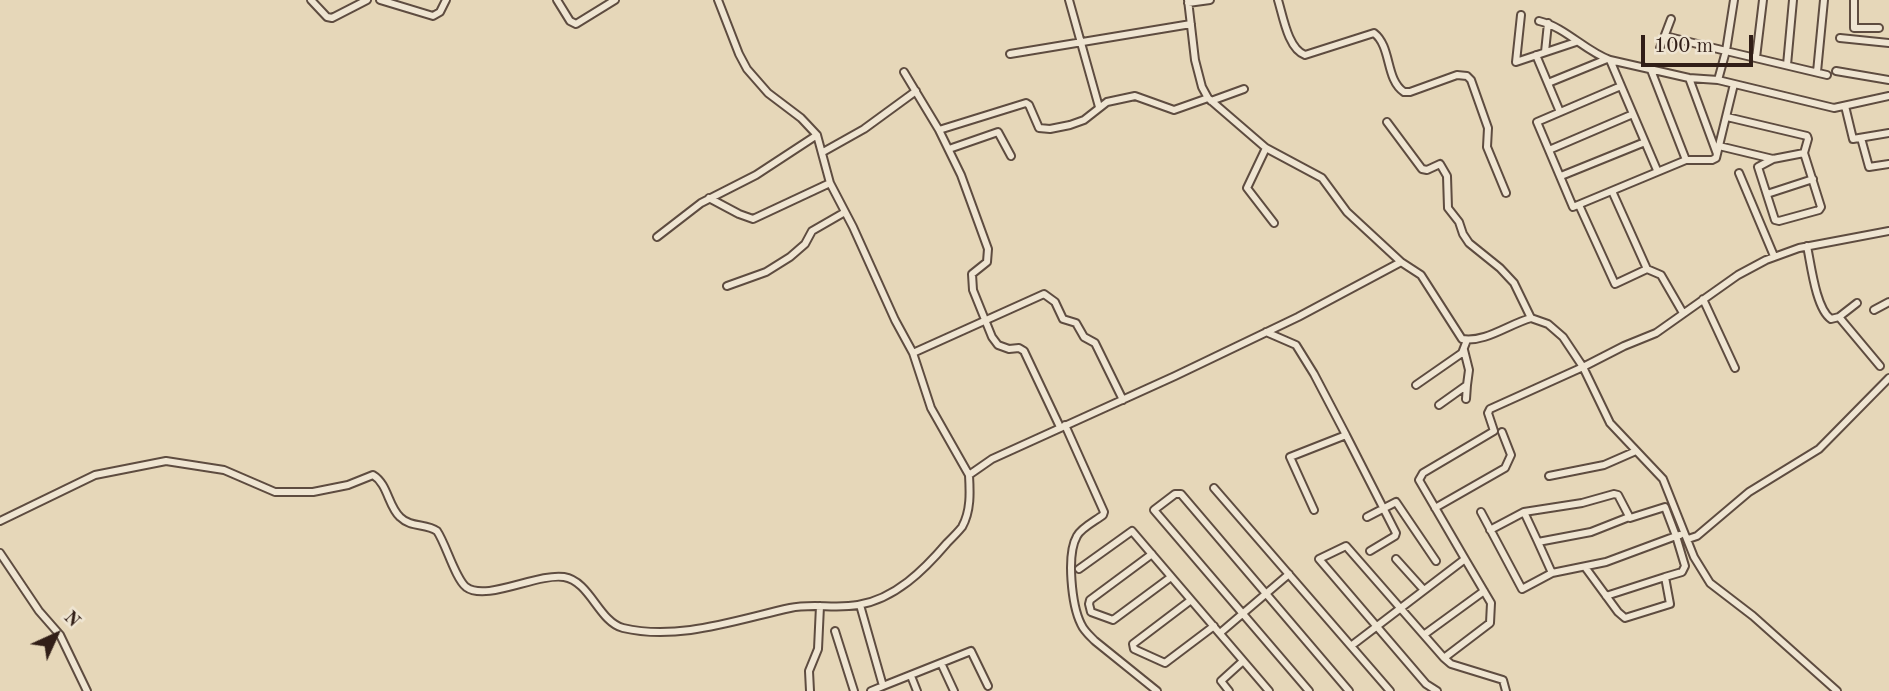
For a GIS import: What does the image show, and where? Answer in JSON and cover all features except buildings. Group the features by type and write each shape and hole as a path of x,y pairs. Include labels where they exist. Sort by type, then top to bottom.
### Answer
{"street":[{"path":"311,0 327,17 332,18 367,0"},
{"path":"380,0 432,16 440,12 446,0"},
{"path":"557,0 570,21 576,24 615,0"},
{"path":"0,521 95,475 166,461 225,470 275,492 313,492 348,485 373,475 380,480 399,517 437,531 464,584 478,591 500,589 524,581 556,576 568,577 597,603 615,625 631,629 678,633 799,606 838,608 860,605 895,591 935,557 962,526 970,499 969,475 931,408 913,353 830,183 817,135 801,118 768,93 747,69 718,0"},
{"path":"1069,0 1099,107"},
{"path":"1210,0 1188,1 1195,60 1202,87 1209,100 1266,148 1322,178 1347,212 1401,262 1422,275 1462,339 1483,337 1531,318 1539,319 1555,329 1572,347 1609,423 1663,479 1694,557 1710,583 1753,616 1837,691"},
{"path":"1278,0 1293,45 1300,53 1305,55 1374,33 1382,42 1395,84 1404,92 1462,74 1467,76 1471,80 1488,128 1487,147 1506,193"},
{"path":"1718,80 1726,51 1734,0"},
{"path":"1754,0 1763,1 1756,58"},
{"path":"1787,65 1794,0"},
{"path":"1817,72 1824,0"},
{"path":"1854,0 1854,28 1879,28"},
{"path":"1521,15 1516,62 1576,42"},
{"path":"1660,48 1671,19"},
{"path":"1539,21 1548,23 1608,59 1651,70 1689,78 1718,80 1834,108 1889,96"},
{"path":"1545,52 1548,23"},
{"path":"1010,54 1191,24"},
{"path":"1665,36 1828,75"},
{"path":"1840,38 1889,43"},
{"path":"1536,55 1560,112"},
{"path":"1548,83 1608,59"},
{"path":"1608,59 1657,170"},
{"path":"1651,70 1686,160"},
{"path":"1836,71 1889,80"},
{"path":"904,72 949,149 988,249 987,262 972,274 973,290 992,338 998,345 1024,351 1104,512 1081,531 1074,544 1072,578 1079,619 1086,633 1157,691"},
{"path":"1689,78 1717,154"},
{"path":"1621,86 1537,122 1573,207 1686,160 1712,160 1717,154 1734,84"},
{"path":"939,130 1026,103 1039,128 1050,130 1084,120 1107,102 1135,96 1174,110 1244,89"},
{"path":"823,152 864,129 916,91"},
{"path":"1844,106 1851,137 1889,133"},
{"path":"1549,150 1633,114"},
{"path":"1727,117 1807,136 1804,153 1821,207 1819,210 1777,221 1758,167 1773,159 1804,153"},
{"path":"1387,122 1422,169 1427,170 1440,164 1447,176 1448,208 1459,222 1463,234 1469,243 1514,283 1531,318"},
{"path":"949,149 998,132 1011,156"},
{"path":"657,237 709,198 756,174 817,135"},
{"path":"1861,138 1868,167 1889,164"},
{"path":"1561,176 1645,142"},
{"path":"1719,146 1773,159"},
{"path":"1266,148 1247,189 1274,223"},
{"path":"1739,173 1774,256"},
{"path":"1767,194 1813,179"},
{"path":"709,198 753,219 830,183"},
{"path":"1612,191 1647,270"},
{"path":"1579,205 1615,284 1647,270 1661,275 1683,313"},
{"path":"727,286 766,272 790,257 803,246 812,231 845,212"},
{"path":"1444,658 1490,623 1491,603 1419,480 1423,473 1494,431 1488,413 1490,409 1656,333 1750,267 1807,246 1889,231"},
{"path":"1807,246 1826,316 1831,319 1839,317 1857,303"},
{"path":"969,475 992,459 1266,332 1401,262"},
{"path":"913,353 1044,294 1055,302 1063,319 1076,323 1084,337 1095,343 1123,400"},
{"path":"1703,299 1735,368"},
{"path":"1874,310 1889,302"},
{"path":"1839,317 1880,366"},
{"path":"1266,332 1296,345 1396,535 1370,551"},
{"path":"1466,399 1469,370 1464,350 1467,340"},
{"path":"1416,385 1464,350"},
{"path":"1481,512 1522,589 1552,573 1606,562 1676,536 1698,536 1764,482 1819,449 1889,378"},
{"path":"1439,405 1467,385"},
{"path":"1435,508 1505,468 1511,455 1502,432"},
{"path":"1314,509 1290,457 1346,436"},
{"path":"1549,476 1604,465 1636,451"},
{"path":"1214,488 1390,691"},
{"path":"1309,691 1154,510 1175,494 1181,494 1349,691"},
{"path":"1490,530 1524,512 1582,503 1614,494 1618,495 1629,517"},
{"path":"1367,517 1394,502 1398,503 1436,561"},
{"path":"1538,542 1591,532 1665,507 1676,536 1684,570 1606,596"},
{"path":"1524,512 1552,573"},
{"path":"1079,569 1132,531 1269,691"},
{"path":"1437,691 1426,684 1319,559 1346,546 1444,658 1451,664 1503,680 1506,691"},
{"path":"0,553 39,611 60,635 87,691"},
{"path":"1152,554 1090,600 1088,604 1091,612 1113,620 1171,577"},
{"path":"1396,559 1423,589"},
{"path":"1351,646 1465,559"},
{"path":"1585,568 1625,618 1667,606 1671,602 1665,577"},
{"path":"1220,633 1289,574"},
{"path":"1425,634 1484,591"},
{"path":"1191,600 1133,644 1134,649 1165,663 1214,626"},
{"path":"860,605 884,686"},
{"path":"810,691 809,671 818,649 820,606"},
{"path":"835,631 854,691"},
{"path":"871,691 971,651 988,686"},
{"path":"1229,691 1221,681 1243,661"},
{"path":"941,663 954,691"},
{"path":"911,676 917,691"}]}
